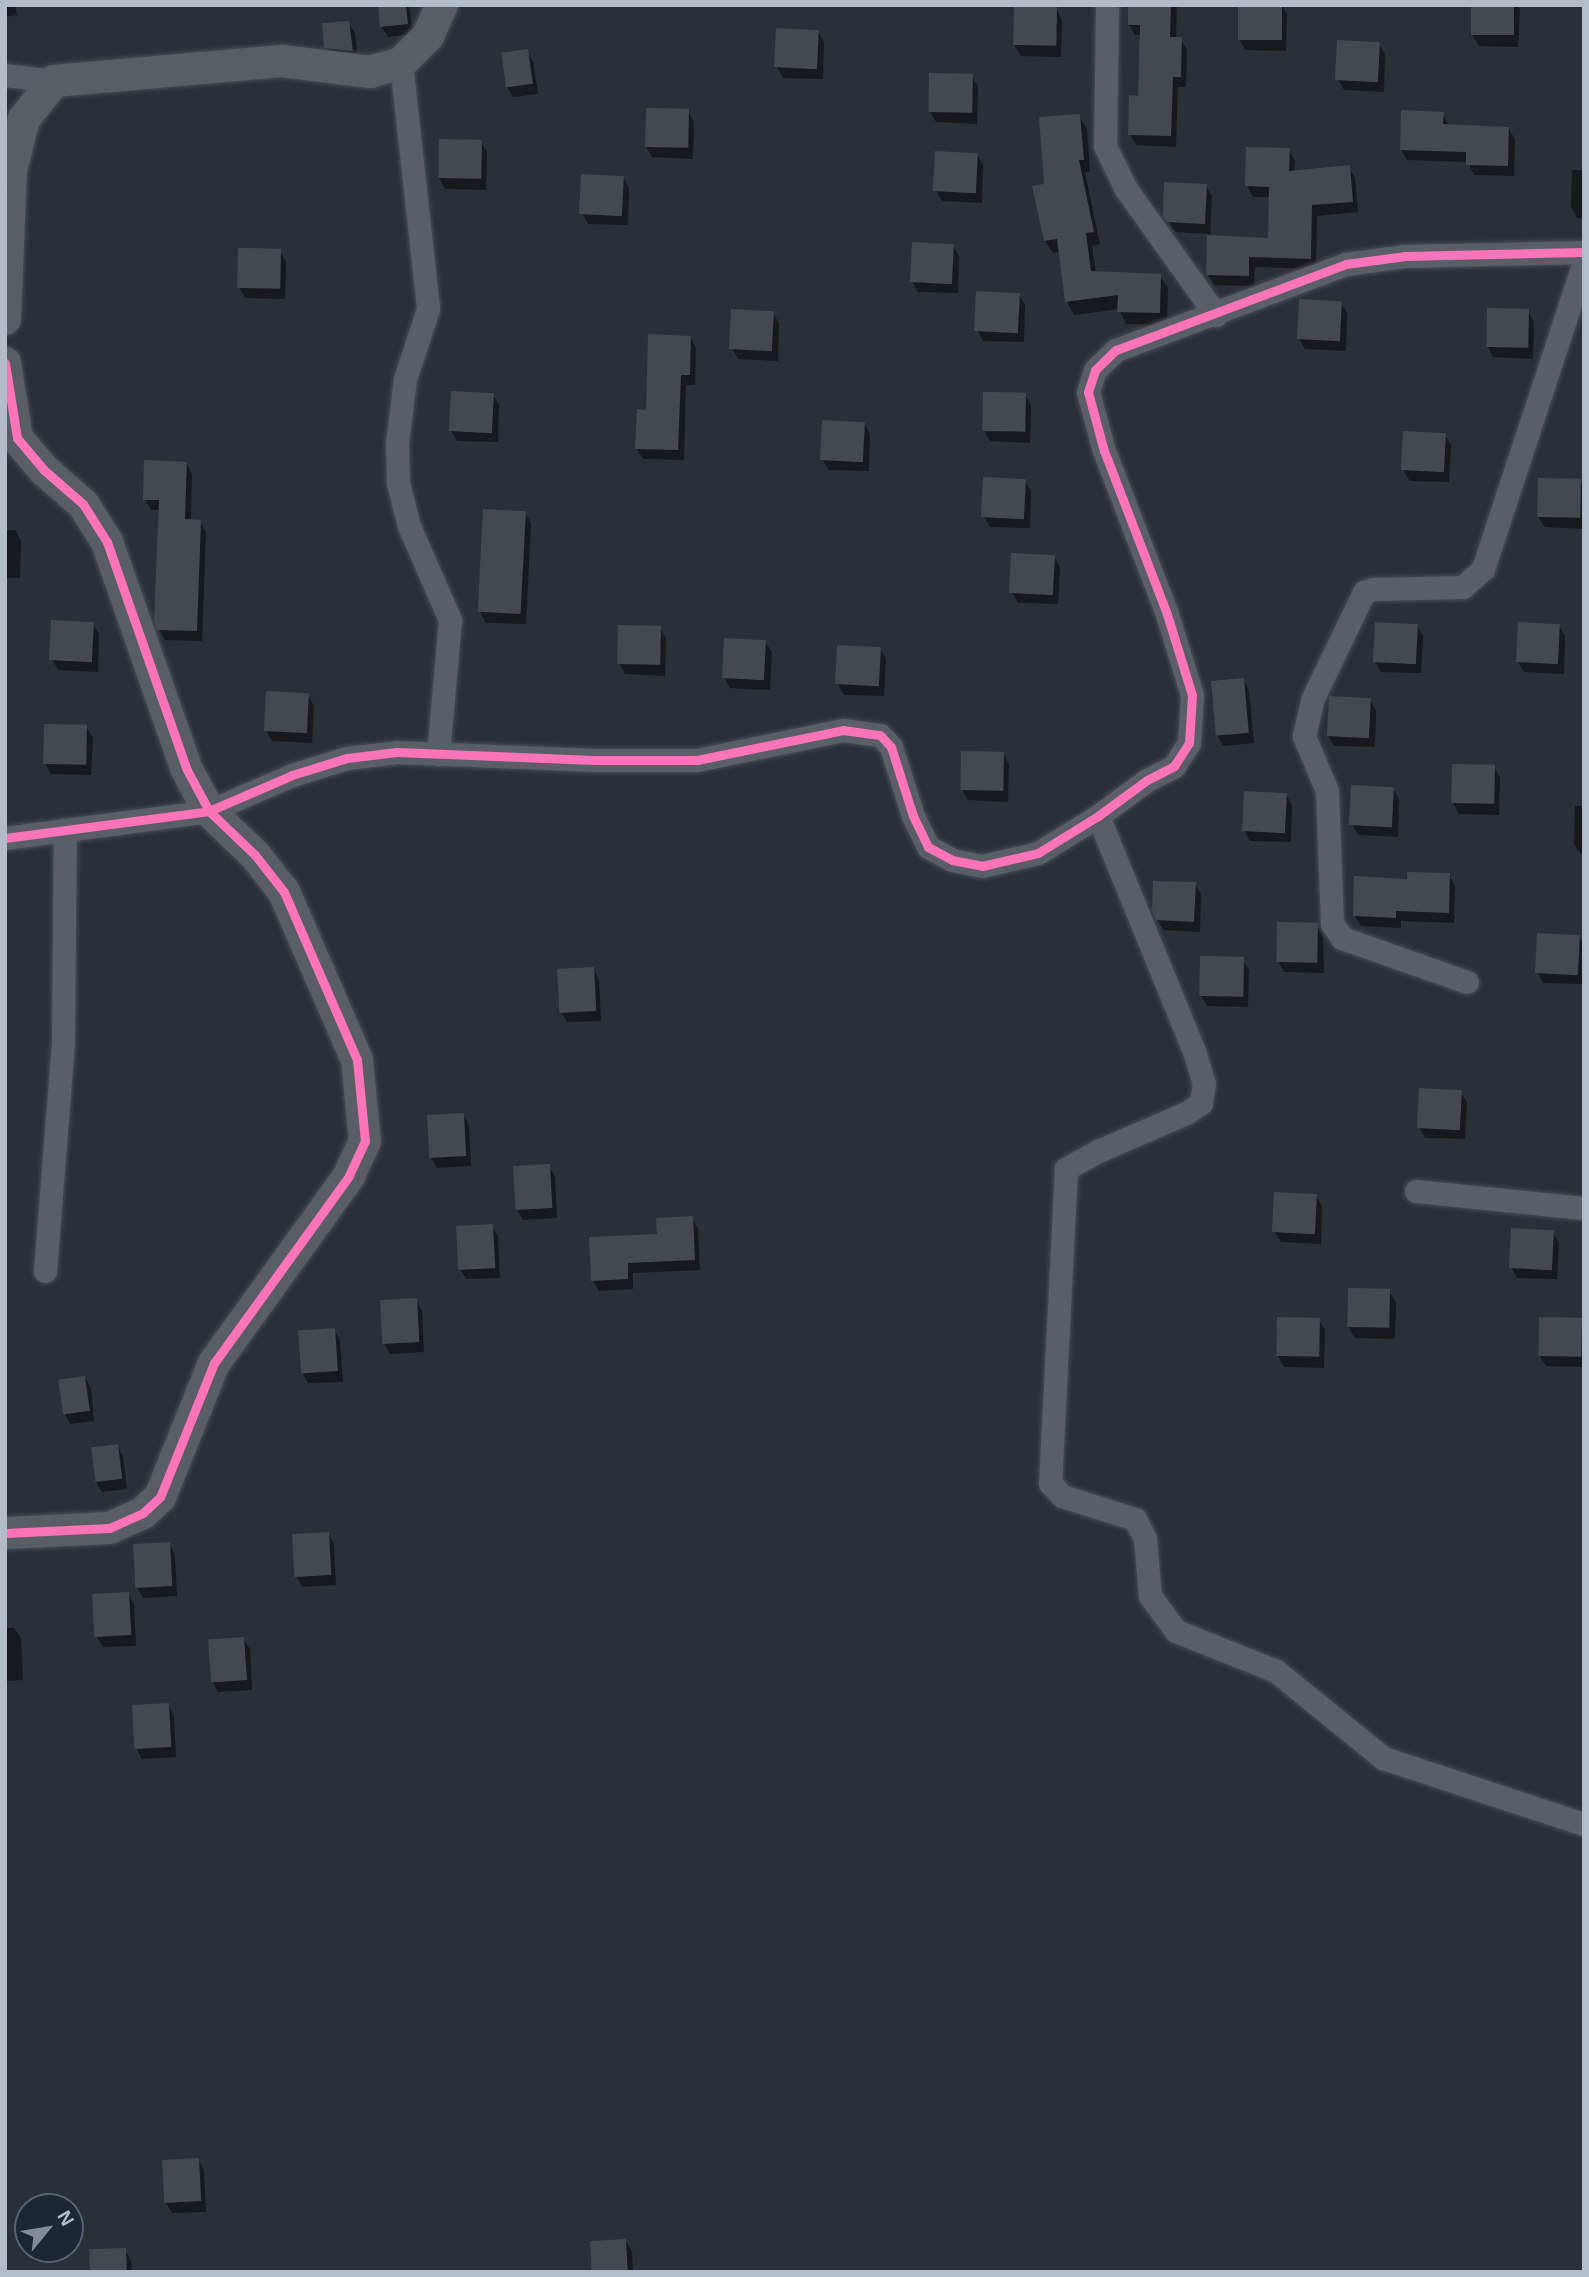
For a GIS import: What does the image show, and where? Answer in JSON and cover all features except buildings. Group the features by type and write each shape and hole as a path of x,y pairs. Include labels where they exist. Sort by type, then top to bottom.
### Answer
{"street":[{"path":"5,75 54,82 282,61 370,72 401,63 428,36 442,5"},
{"path":"1107,5 1105,146 1126,189 1216,315"},
{"path":"401,63 428,309 405,379 397,443 398,483 408,526 450,620 438,754"},
{"path":"5,319 11,170 24,119 54,82"},
{"path":"5,838 209,811 292,775 347,758 397,752 594,760 697,760 843,730 868,731 880,735 891,747 913,816 928,847 952,860 982,866 1038,853 1098,816 1147,780 1174,766 1189,743 1192,695 1167,614 1104,451 1088,392 1095,370 1116,350 1216,315 1346,264 1405,256 1584,252"},
{"path":"1468,982 1342,938 1332,923 1327,791 1304,736 1312,700 1364,592 1373,589 1463,587 1483,569 1584,261"},
{"path":"5,363 17,438 44,470 83,504 107,542 186,768 209,811 255,855 284,892 357,1060 365,1141 349,1176 214,1363 160,1497 144,1513 109,1528 5,1533"},
{"path":"1098,816 1194,1051 1204,1083 1201,1102 1186,1112 1098,1151 1066,1169 1050,1483 1062,1496 1135,1519 1145,1539 1150,1597 1176,1631 1276,1671 1383,1758 1584,1825"},
{"path":"45,1271 63,1044 65,830"},
{"path":"1416,1191 1584,1208"}],"cycle path":[{"path":"5,838 209,811 292,775 347,758 397,752 594,760 697,760 843,730 880,735 891,747 913,816 928,847 952,860 982,866 1038,853 1098,816 1147,780 1174,766 1189,743 1192,695 1167,614 1104,451 1088,392 1095,370 1116,350 1346,264 1405,256 1584,252"},
{"path":"5,363 17,438 44,470 83,504 107,542 186,768 209,811 255,855 284,892 357,1060 365,1141 349,1176 214,1363 160,1497 143,1513 109,1528 5,1533"}]}
